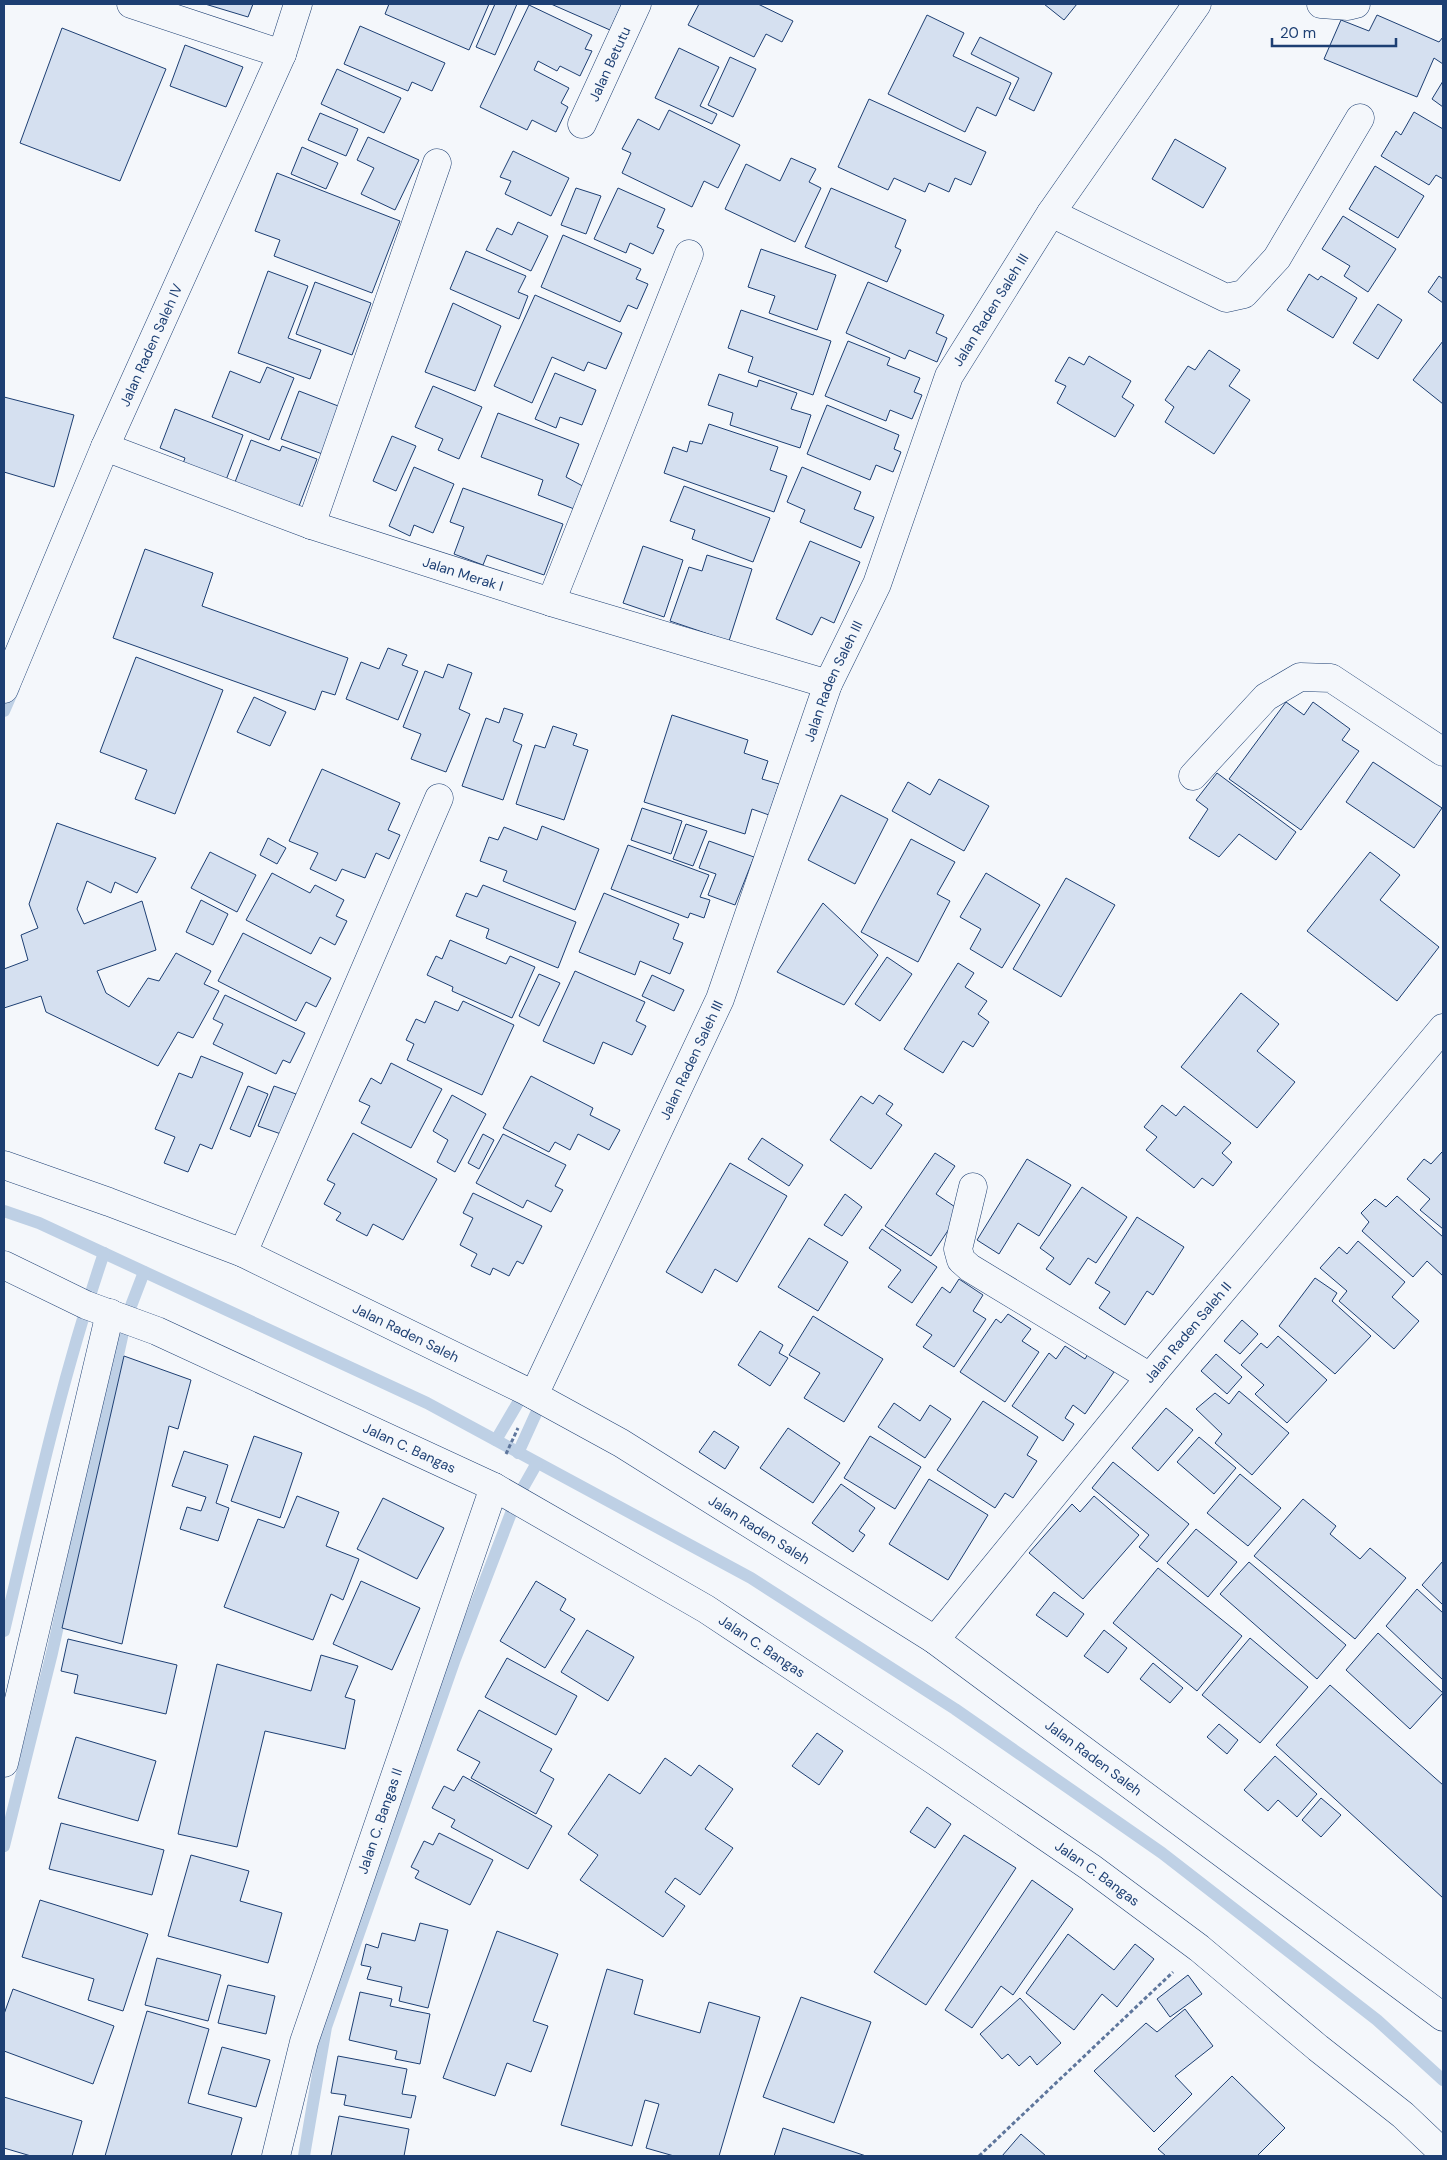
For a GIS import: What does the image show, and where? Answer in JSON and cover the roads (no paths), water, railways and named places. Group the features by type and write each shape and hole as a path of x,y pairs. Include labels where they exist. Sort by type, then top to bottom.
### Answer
{"street":[{"path":"131,4 282,54"},
{"name":"Jalan Raden Saleh IV","path":"4,688 105,446 282,54 298,4"},
{"name":"Jalan Betutu","path":"582,124 637,4"},
{"name":"Jalan Raden Saleh III","path":"534,1395 720,999 828,684 877,584 949,376 1051,213 1197,4"},
{"path":"1321,4 1348,6 1356,4"},
{"path":"1051,213 1226,298 1244,294 1277,258 1360,118"},
{"path":"311,526 437,163"},
{"path":"551,602 689,254"},
{"name":"Jalan Merak I","path":"105,446 311,526 551,602 828,684"},
{"path":"1193,776 1266,697 1300,677 1331,678 1443,752"},
{"path":"242,1253 439,798"},
{"name":"Jalan Raden Saleh II","path":"945,1647 1150,1377 1443,1028"},
{"name":"Jalan Raden Saleh","path":"4,1165 109,1202 242,1253 534,1395 621,1443 945,1647 1443,2017"},
{"path":"973,1187 958,1249 961,1260 970,1268 1150,1377"},
{"name":"Jalan C. Bangas","path":"4,1264 86,1304 157,1331 494,1487 706,1609 935,1760 1090,1867 1199,1948 1318,2048 1404,2115 1443,2153"},
{"path":"4,1763 110,1313"},
{"name":"Jalan C. Bangas II","path":"276,2156 304,2042 494,1487"}],"waterway":[{"path":"4,711 14,688"},
{"path":"4,1211 39,1223 427,1403 751,1578 955,1709 1162,1853 1377,2020 1443,2080"},
{"path":"4,1631 62,1393 104,1253"},
{"path":"4,1846 52,1653 126,1319 144,1272"},
{"path":"496,1440 526,1389"},
{"path":"518,1453 543,1398"},
{"path":"304,2156 326,2027 455,1659 516,1500 537,1463"}]}
